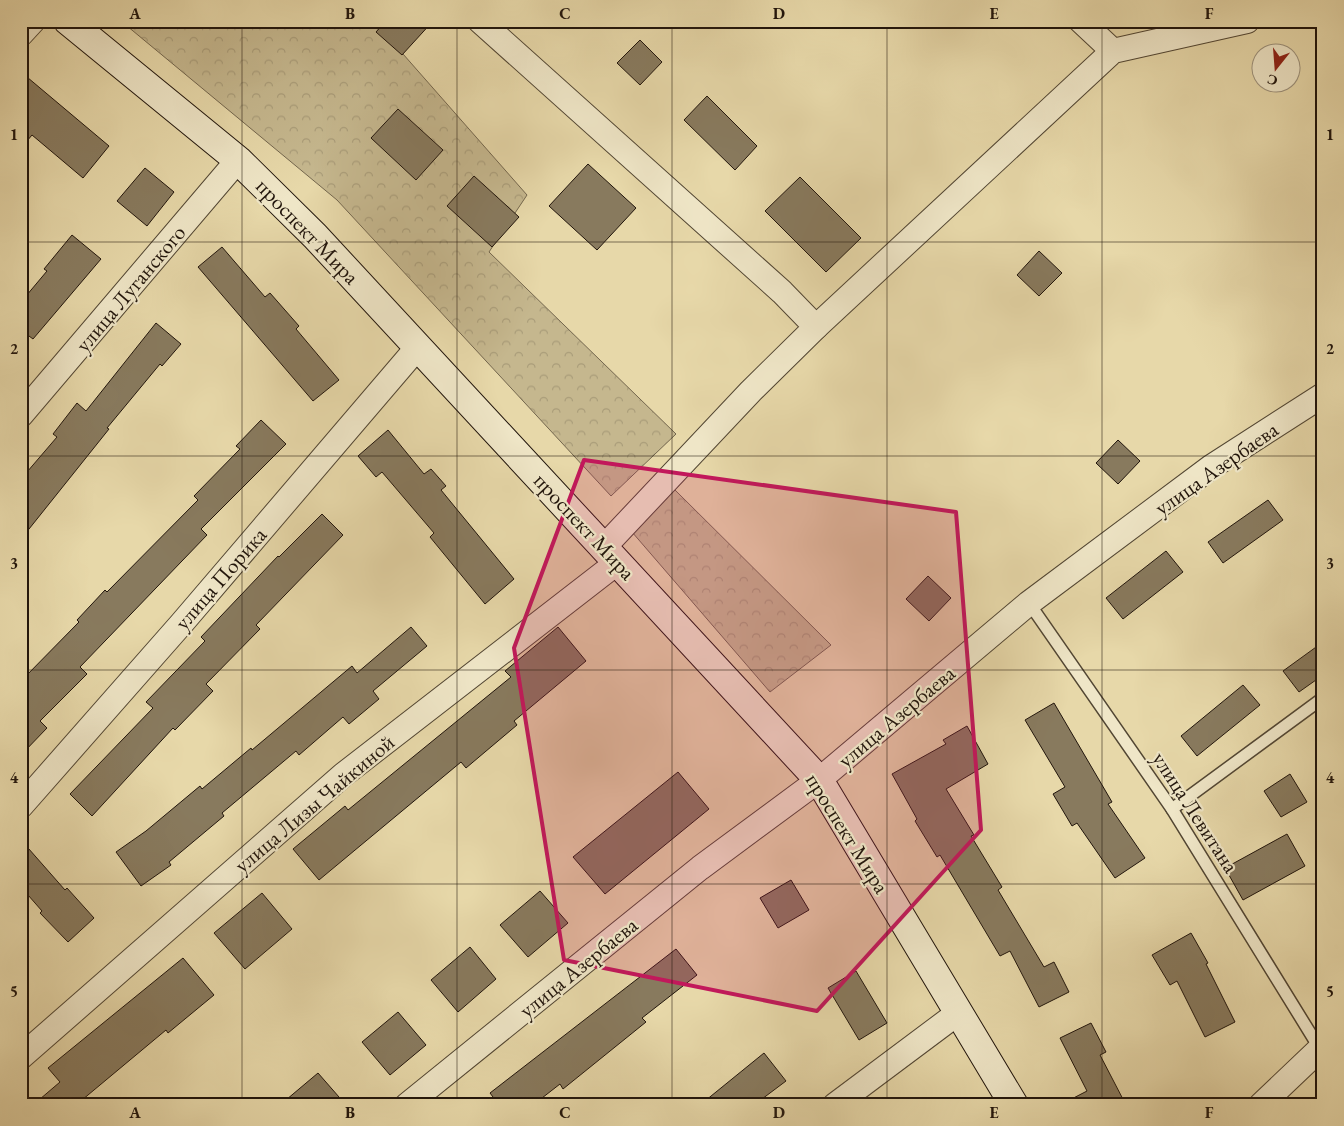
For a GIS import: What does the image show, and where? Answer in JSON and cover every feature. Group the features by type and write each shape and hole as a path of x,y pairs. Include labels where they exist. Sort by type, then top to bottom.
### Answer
{"main road":[{"name":"проспект Мира","path":"68,21 238,160 315,236 819,780 1014,1105"}],"street":[{"path":"21,34 33,21"},
{"path":"480,21 782,292 816,327"},
{"path":"1080,21 1113,51 1247,21"},
{"name":"улица Лизы Чайкиной","path":"21,1057 343,775 611,554 751,391 816,327 1113,51"},
{"name":"улица Луганского","path":"21,415 238,160"},
{"name":"улица Порика","path":"21,806 417,348"},
{"name":"улица Азербаева","path":"407,1105 700,868 819,780 1030,603 1211,467 1323,395"},
{"path":"835,1105 958,1013"},
{"path":"1261,1105 1321,1047"}],"lane":[{"name":"улица Левитана","path":"1030,603 1172,809 1321,1047"},
{"path":"1172,809 1323,698"}],"highlighted area":[{"path":"584,460 956,512 981,830 817,1011 564,960 514,648"}],"green space":[{"path":"121,21 374,21 527,195 489,252 676,434 611,496 337,200"},
{"path":"673,488 831,645 770,692 632,532"}],"building":[{"path":"386,21 433,21 402,55 376,32"},
{"path":"640,40 662,62 640,85 617,63"},
{"path":"21,72 109,146 83,178 32,135 21,148"},
{"path":"707,96 757,146 735,170 684,120"},
{"path":"398,109 443,150 416,180 371,138"},
{"path":"588,164 636,208 597,250 549,206"},
{"path":"145,168 174,192 147,226 117,201"},
{"path":"474,176 519,217 492,247 447,206"},
{"path":"800,177 861,238 826,272 765,211"},
{"path":"72,235 101,259 33,339 21,330 21,302 47,271 44,269"},
{"path":"222,247 265,297 270,293 299,326 296,329 339,380 313,401 198,267"},
{"path":"1039,251 1062,273 1039,296 1017,275"},
{"path":"156,323 181,344 162,366 160,364 107,428 109,429 21,539 21,479 57,437 53,434 77,403 86,411"},
{"path":"261,420 286,444 201,529 207,535 80,667 87,674 40,721 47,728 21,755 21,681 79,622 77,620 105,590 107,592 198,500 194,496 240,449 236,446"},
{"path":"388,430 424,474 431,469 446,486 441,490 514,579 485,604 430,537 434,533 382,472 376,477 358,456"},
{"path":"1118,440 1140,461 1118,484 1096,463"},
{"path":"1268,500 1283,520 1223,563 1208,542"},
{"path":"322,514 343,535 256,625 260,629 206,684 213,691 175,730 173,728 92,816 70,794 153,708 146,702 205,641 201,637 278,556"},
{"path":"1166,551 1183,572 1123,619 1106,598"},
{"path":"928,576 951,598 929,621 906,599"},
{"path":"411,627 427,646 373,691 379,699 349,724 343,717 299,755 296,751 222,813 224,816 169,862 171,865 141,886 116,852 146,831 200,786 202,789 251,748 252,750 352,666 357,673"},
{"path":"558,627 586,661 514,721 517,725 466,768 461,762 319,880 293,849 345,806 348,810 511,677 505,671"},
{"path":"1323,642 1323,675 1299,692 1283,671"},
{"path":"1243,685 1260,705 1197,756 1181,736"},
{"path":"1054,703 1112,802 1108,804 1145,858 1115,878 1077,823 1072,826 1053,794 1065,787 1025,720"},
{"path":"967,726 988,764 946,789 974,835 971,836 1002,887 998,890 1044,967 1054,962 1069,992 1039,1007 1010,951 1000,956 940,855 937,857 915,821 917,819 892,774 946,744 943,740"},
{"path":"678,772 709,809 605,894 573,857"},
{"path":"1290,774 1307,802 1281,817 1264,791"},
{"path":"1287,834 1305,866 1243,900 1225,868"},
{"path":"21,840 65,890 67,888 94,918 68,942 40,913 42,911 21,887"},
{"path":"791,880 809,910 778,928 760,898"},
{"path":"540,891 568,923 528,957 500,925"},
{"path":"262,893 292,929 245,969 214,933"},
{"path":"1191,933 1208,963 1206,964 1235,1022 1205,1037 1177,981 1170,985 1152,955"},
{"path":"470,947 496,979 458,1012 431,980"},
{"path":"676,949 697,975 642,1018 646,1022 563,1089 560,1084 533,1105 499,1105 490,1093"},
{"path":"183,958 214,995 168,1033 166,1030 76,1105 33,1105 60,1082 48,1068"},
{"path":"856,971 887,1023 859,1040 828,988"},
{"path":"398,1012 426,1045 390,1075 362,1042"},
{"path":"1091,1023 1106,1052 1100,1055 1126,1105 1060,1105 1087,1091 1060,1038"},
{"path":"764,1053 786,1081 754,1105 700,1105"},
{"path":"318,1073 346,1105 280,1105"}]}
